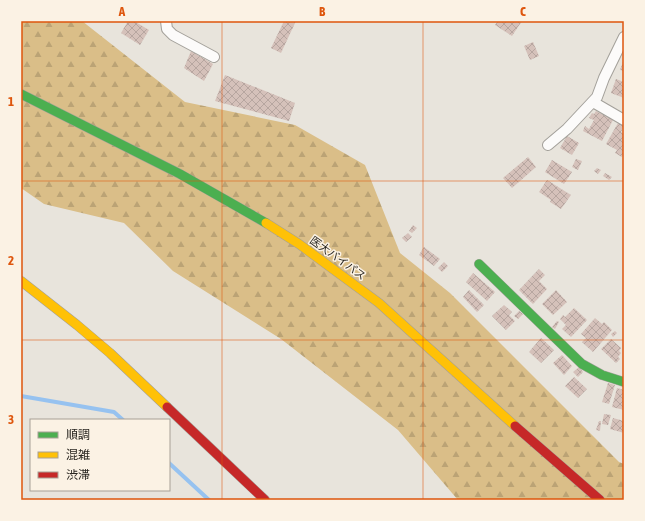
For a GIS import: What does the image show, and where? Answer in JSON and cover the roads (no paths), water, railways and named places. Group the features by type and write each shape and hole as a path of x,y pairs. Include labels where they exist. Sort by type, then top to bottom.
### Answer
{"main road":[{"name":"医大バイパス","path":"21,94 210,190 264,221 299,244 379,303 600,500"},
{"path":"479,264 582,364 605,378 624,382"},
{"path":"21,281 110,353 265,500"}],"street":[{"path":"166,21 167,29 173,36 214,57"},
{"path":"548,145 567,129 597,97 604,78 624,37"},
{"path":"593,102 624,120"}],"waterway":[{"path":"21,396 114,412 122,419"},
{"path":"170,464 209,500"}]}
